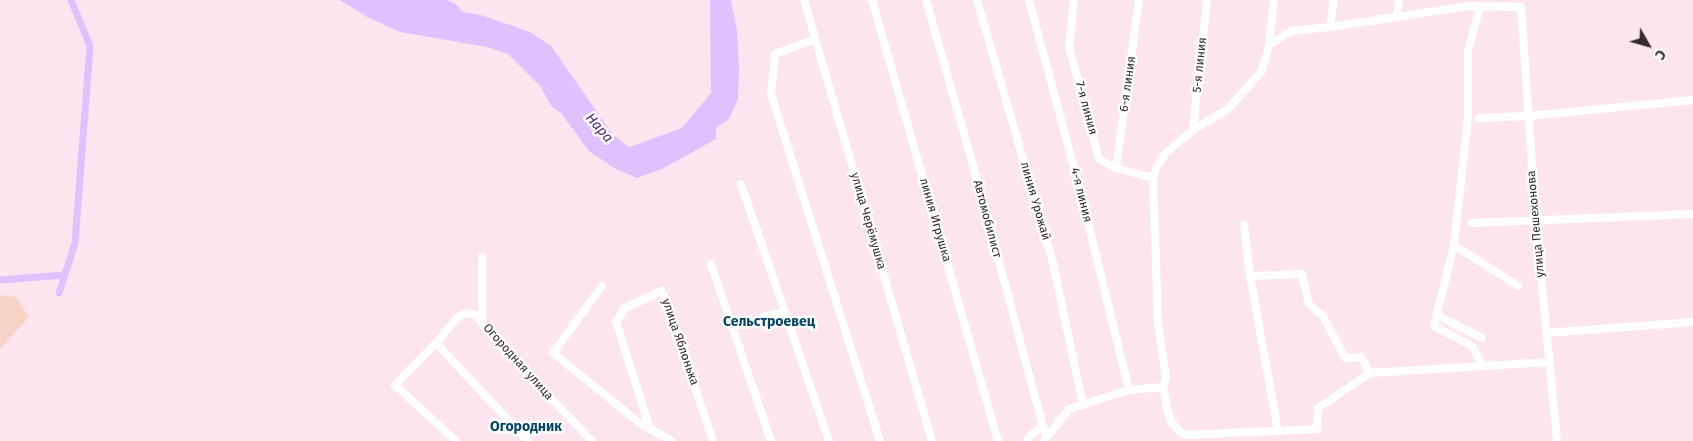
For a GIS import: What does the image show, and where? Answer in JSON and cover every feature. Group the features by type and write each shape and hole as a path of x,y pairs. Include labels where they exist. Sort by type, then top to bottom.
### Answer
{"street":[{"name":"улица Черёмушка","path":"804,0 932,441"},
{"name":"линия Игрушка","path":"872,0 998,441"},
{"name":"Автомобилист","path":"926,0 978,183 1043,425 1045,440"},
{"name":"линия Урожай","path":"976,0 1053,263 1083,405"},
{"name":"4-я линия","path":"1029,0 1080,190 1129,390"},
{"name":"7-я линия","path":"1074,0 1069,46 1099,159 1116,168 1153,178"},
{"name":"6-я линия","path":"1116,168 1139,0"},
{"name":"5-я линия","path":"1193,130 1207,0"},
{"path":"1274,0 1269,45 1262,71 1228,110 1193,130 1166,153 1157,166 1153,178 1158,323 1166,378 1163,387 1170,420 1178,431 1186,435 1317,429 1318,408 1370,373 1548,362"},
{"path":"1330,27 1334,0"},
{"path":"1397,16 1399,0"},
{"path":"1269,45 1291,31 1480,6 1468,51 1468,118 1454,245 1434,326 1472,346 1483,366"},
{"name":"улица Пешехонова","path":"1480,6 1521,7 1536,222 1557,441"},
{"path":"816,39 775,54 771,94 880,441"},
{"path":"1479,118 1528,116 1693,100"},
{"path":"741,184 829,441"},
{"path":"1472,223 1536,222 1693,214"},
{"path":"1244,225 1250,276 1278,431"},
{"path":"1454,245 1518,286"},
{"path":"482,257 482,323"},
{"path":"711,264 771,441"},
{"path":"1250,276 1302,274 1309,304 1323,316 1345,358 1361,357 1370,373"},
{"path":"602,286 553,353 641,424 672,441"},
{"name":"улица Яблонька","path":"650,429 616,321 622,313 622,309 662,291 713,441"},
{"path":"732,327 784,311"},
{"name":"Огородная улица","path":"456,441 396,386 457,318 466,313 476,315 496,341 592,441"},
{"path":"1436,315 1482,338"},
{"path":"1546,333 1693,322"},
{"path":"436,343 528,441"},
{"path":"1045,440 1069,409 1129,390 1163,387"},
{"path":"1027,441 1043,425"}],"shaded area":[{"path":"0,295 16,297 29,317 0,349"}],"water":[{"name":"Нара","path":"340,0 447,0 456,4 463,12 481,15 530,32 551,46 613,135 629,147 682,128 711,93 710,0 731,0 737,31 738,99 729,119 716,128 716,139 662,169 637,178 614,168 589,151 561,113 551,106 541,87 508,54 487,47 400,32 367,17"}],"waterway":[{"path":"59,293 75,243 90,46 71,0"},
{"path":"0,280 64,275"}],"district":[{"name":"Сельстроевец","path":"769,322"},
{"name":"Огородник","path":"526,427"}]}
